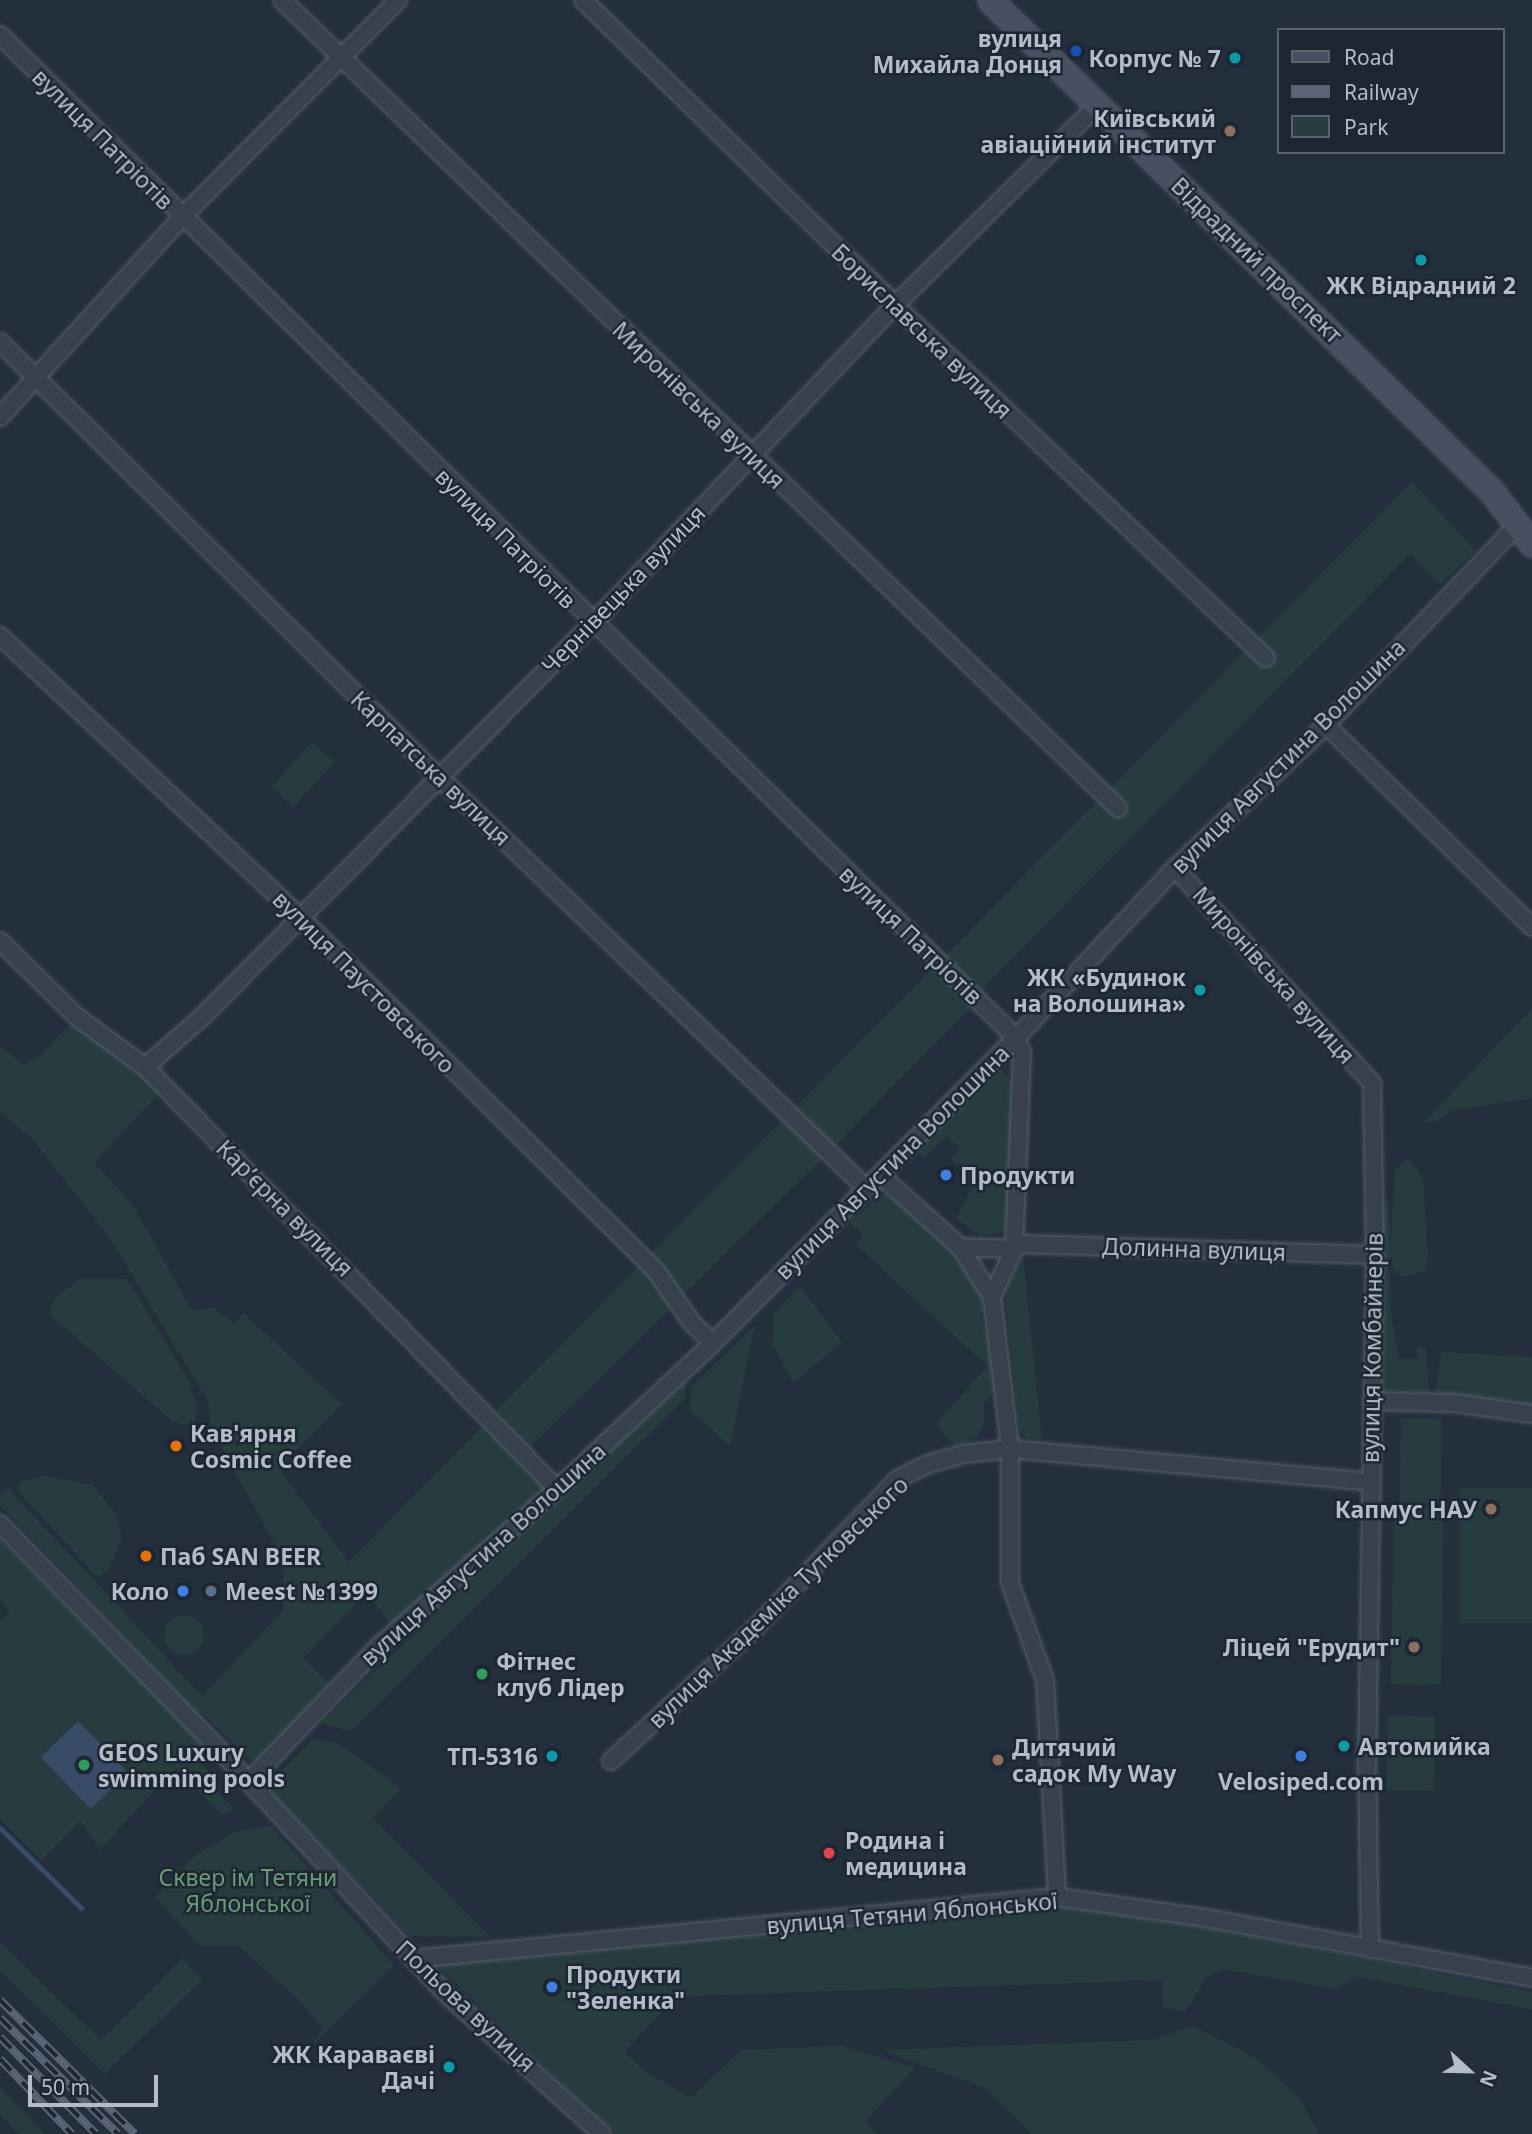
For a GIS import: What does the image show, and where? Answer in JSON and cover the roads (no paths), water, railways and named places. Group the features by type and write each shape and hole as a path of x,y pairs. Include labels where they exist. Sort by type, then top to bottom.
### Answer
{"main road":[{"name":"Відрадний проспект","path":"990,0 1525,522 1532,544"}],"street":[{"name":"Миронівська вулиця","path":"282,0 1118,808"},
{"path":"0,417 181,218 398,0"},
{"name":"Бориславська вулиця","path":"583,0 895,305 1266,658"},
{"name":"вулиця Патріотів","path":"0,35 181,218 1016,1038"},
{"name":"Чернівецька вулиця","path":"145,1067 203,1016 299,916 440,778 593,623 750,454 895,305 1097,106"},
{"name":"Карпатська вулиця","path":"0,342 440,778 867,1189"},
{"name":"вулиця Августина Волошина","path":"249,1781 379,1646 557,1489 713,1343 1016,1038 1175,868 1326,725 1525,522"},
{"name":"вулиця Паустовського","path":"0,636 299,916 656,1271 692,1323 713,1343"},
{"path":"1326,725 1532,926"},
{"name":"Миронівська вулиця","path":"1175,868 1372,1083"},
{"name":"Карʼєрна вулиця","path":"0,941 78,1017 145,1067 557,1489"},
{"path":"992,1297 1014,1249 1022,1052 1016,1038"},
{"name":"вулиця Комбайнерів","path":"1370,1949 1371,1401 1375,1255 1372,1083"},
{"path":"880,1175 960,1247 992,1297 1010,1449 1010,1583 1045,1680 1057,1897"},
{"name":"Долинна вулиця","path":"960,1247 1014,1249 1022,1244 1375,1255"},
{"path":"1371,1401 1455,1403 1532,1413"},
{"name":"вулиця Академіка Тутковського","path":"611,1762 754,1629 898,1479 925,1465 963,1454 1010,1449 1371,1482"},
{"name":"Польова вулиця","path":"0,1524 249,1781 413,1959 602,2134"},
{"name":"вулиця Тетяни Яблонської","path":"413,1959 1057,1897 1206,1918 1532,1978"}],"water":[{"name":"GEOS Luxury swimming pools","path":"78,1721 128,1773 91,1809 41,1757"}],"waterway":[{"path":"0,1828 81,1908"}],"railway":[{"path":"0,2000 135,2134"},
{"path":"0,2018 118,2134"},
{"path":"0,2037 96,2134"},
{"path":"0,2059 72,2134"}],"place":[{"name":"вулиця Михайла Донця","path":"1076,51"},
{"name":"Корпус № 7","path":"1235,58"},
{"name":"Київський авіаційний інститут","path":"1230,131"},
{"name":"ЖК Відрадний 2","path":"1421,260"},
{"name":"ЖК «Будинок на Волошина»","path":"1200,990"},
{"name":"Продукти","path":"946,1175"},
{"name":"Кав'ярня Cosmic Coffee","path":"176,1446"},
{"name":"Капмус НАУ","path":"1491,1509"},
{"name":"Паб SAN BEER","path":"146,1556"},
{"name":"Коло","path":"183,1591"},
{"name":"Meest №1399","path":"211,1591"},
{"name":"Ліцей \"Ерудит\"","path":"1414,1647"},
{"name":"Фітнес клуб Лідер","path":"482,1674"},
{"name":"Автомийка","path":"1344,1746"},
{"name":"ТП-5316","path":"552,1756"},
{"name":"Velosiped.com","path":"1301,1756"},
{"name":"Дитячий садок My Way","path":"998,1760"},
{"name":"GEOS Luxury swimming pools","path":"84,1765"},
{"name":"Родина і медицина","path":"829,1853"},
{"name":"Продукти \"Зеленка\"","path":"552,1987"},
{"name":"ЖК Караваєві Дачі","path":"449,2067"}],"park label":[{"name":"Сквер ім Тетяни Яблонської","path":"248,1890"}]}
